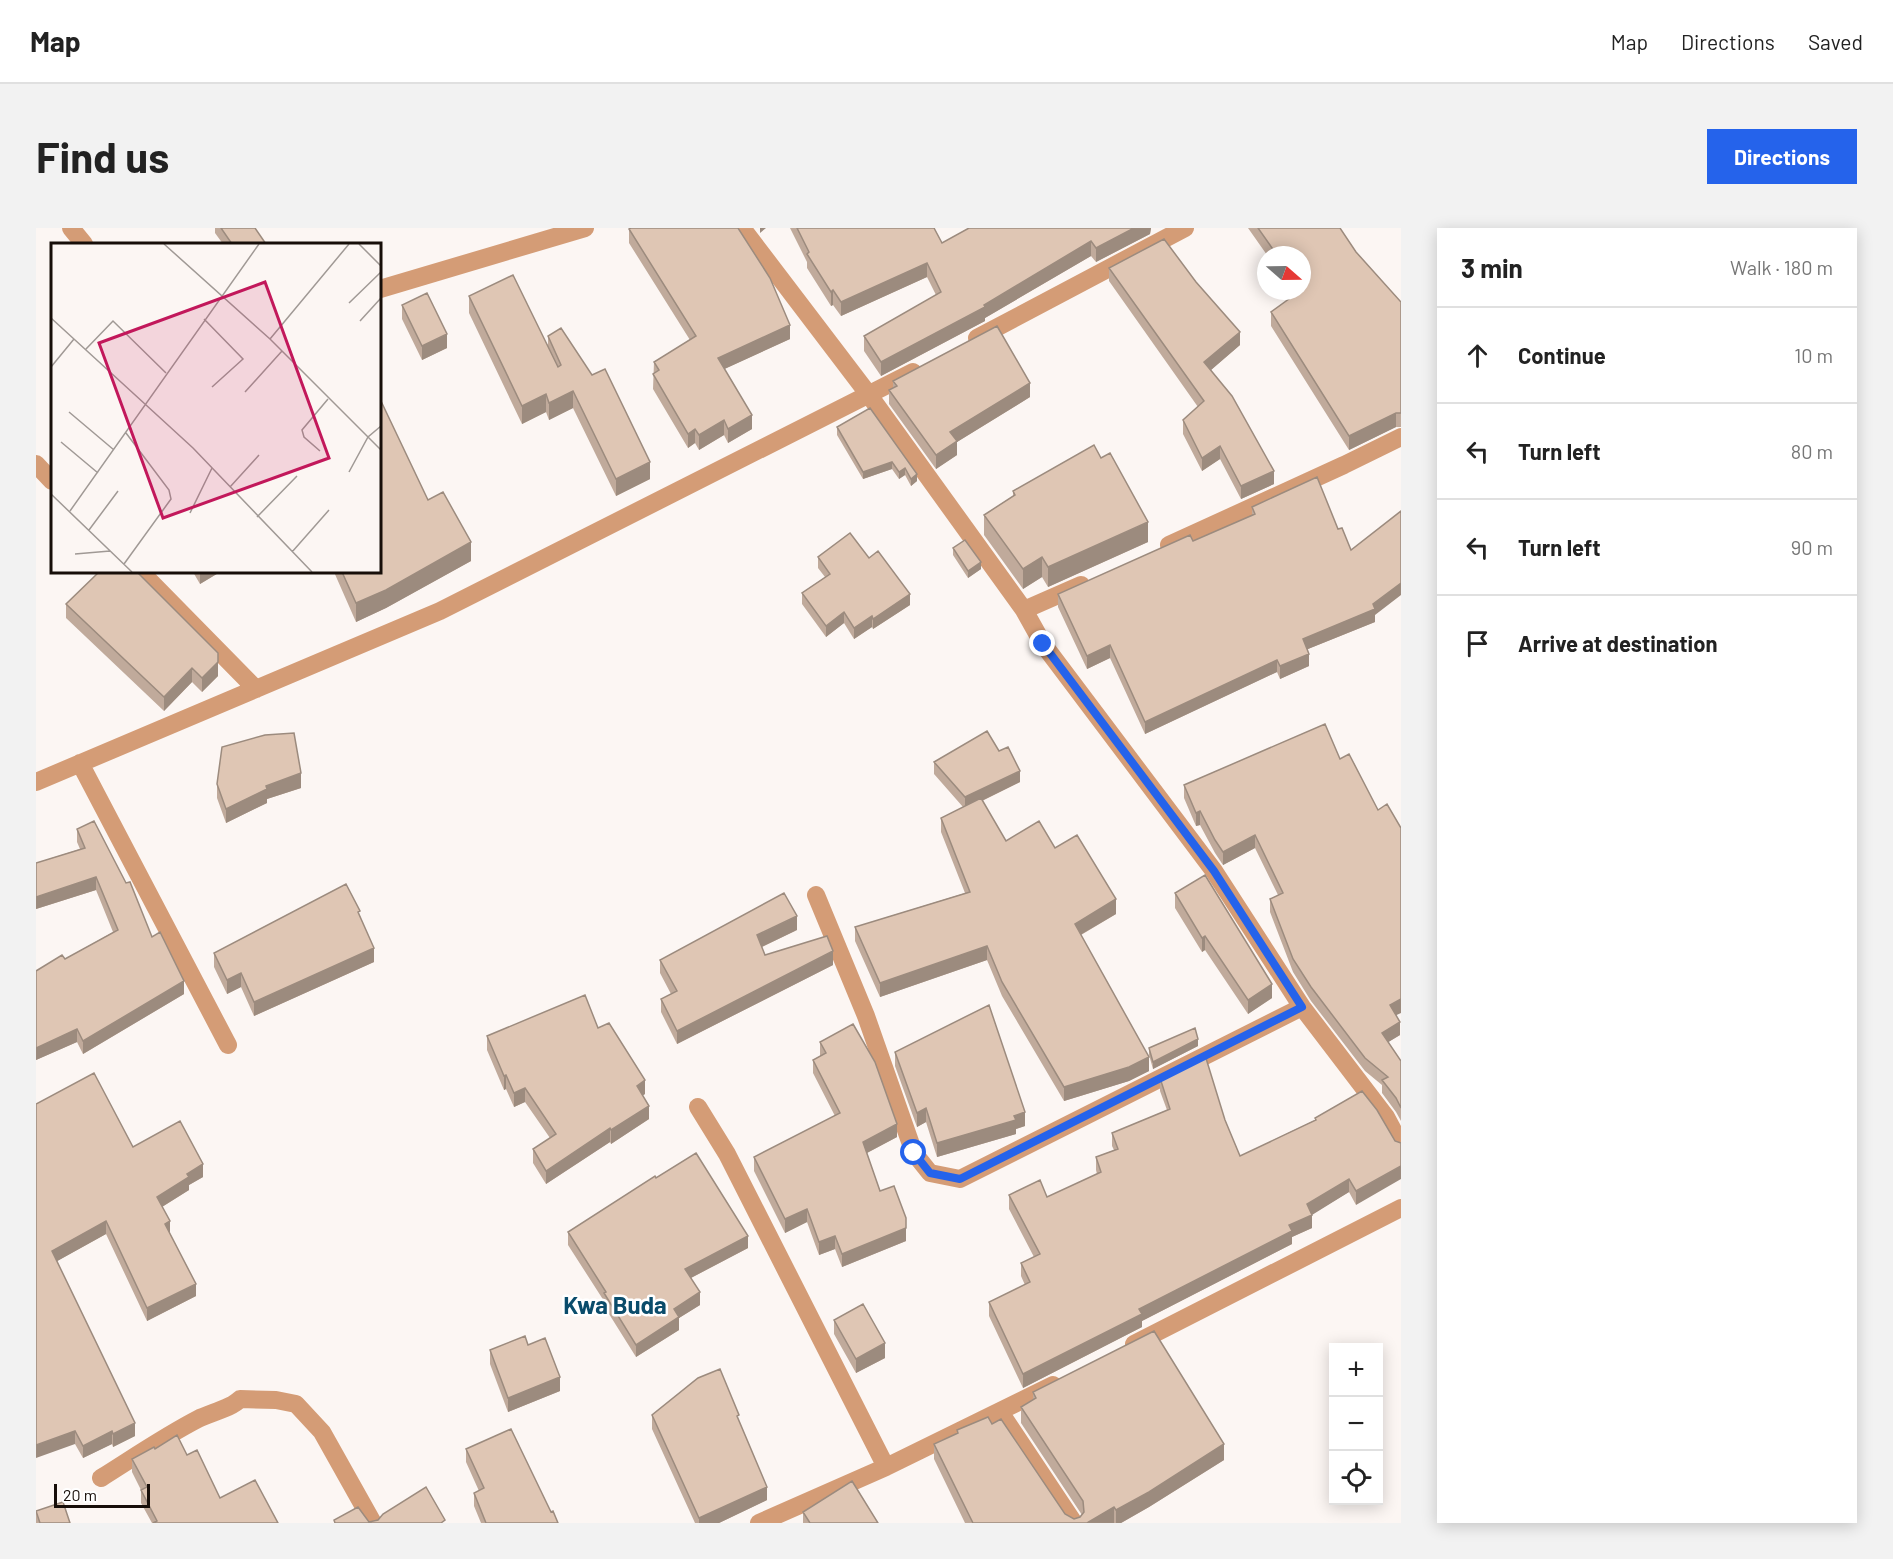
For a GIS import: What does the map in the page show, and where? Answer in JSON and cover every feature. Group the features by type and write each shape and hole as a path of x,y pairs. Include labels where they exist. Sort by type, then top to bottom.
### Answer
{"street":[{"path":"71,228 83,243"},
{"path":"381,289 585,228"},
{"path":"742,228 869,395 1024,610 1043,644 1214,871 1302,1007 1386,1117 1401,1145"},
{"path":"964,345 1185,228"},
{"path":"36,782 440,611 932,362"},
{"path":"1152,552 1334,470 1401,437"},
{"path":"36,464 51,480"},
{"path":"142,573 256,689"},
{"path":"1024,610 1099,576"},
{"path":"80,764 228,1045"},
{"path":"816,895 866,1016 914,1153 930,1173 960,1179 1302,1007"},
{"path":"698,1107 727,1154 886,1467"},
{"path":"1116,1353 1401,1208"},
{"path":"759,1523 886,1467 1064,1380"},
{"path":"101,1478 196,1420 235,1404 240,1399 276,1400 296,1404 322,1432 372,1523"},
{"path":"1000,1412 1074,1523"}],"building":[{"path":"221,228 255,228 265,243 231,243"},
{"path":"738,228 770,278 790,325 718,358 752,415 728,429 724,420 699,435 695,429 688,434 653,374 659,370 654,362 696,336 629,229"},
{"path":"797,228 934,228 942,243 969,228 1134,228 1096,248 1091,241 984,305 985,307 881,362 864,336 941,292 927,263 841,302 833,290 831,292 807,254 809,252"},
{"path":"1258,228 1340,228 1356,252 1401,302 1401,413 1396,413 1349,436 1271,312 1288,300 1311,300 1311,246 1271,246"},
{"path":"1164,239 1196,282 1240,332 1204,362 1232,396 1274,471 1241,486 1220,446 1202,458 1183,420 1204,401 1109,268"},
{"path":"513,275 558,367 561,365 548,336 561,328 592,375 605,369 650,462 616,479 573,391 549,403 546,394 522,406 469,296"},
{"path":"427,293 447,334 422,346 402,305"},
{"path":"997,326 1030,383 950,432 957,441 936,455 889,390 897,386 893,381"},
{"path":"381,401 428,500 443,492 471,542 386,590 356,603 342,573 381,573"},
{"path":"870,408 917,474 911,479 905,468 899,472 892,462 863,472 837,427"},
{"path":"1094,445 1101,458 1110,453 1148,522 1048,567 1042,557 1023,569 984,515 1015,495 1013,491"},
{"path":"1317,477 1338,529 1342,528 1351,550 1401,511 1401,583 1373,604 1375,609 1303,639 1309,654 1280,666 1277,660 1145,722 1110,645 1087,656 1058,594 1190,535 1193,541 1255,514 1252,507"},
{"path":"850,533 869,558 878,551 910,594 873,619 872,616 854,628 844,612 826,626 802,593 830,574 818,557"},
{"path":"965,540 981,562 968,571 953,548"},
{"path":"98,573 138,573 218,653 218,662 202,678 192,668 164,697 66,604"},
{"path":"1325,724 1340,759 1349,754 1378,810 1387,804 1401,828 1401,999 1390,1005 1400,1022 1382,1033 1401,1061 1401,1108 1382,1080 1388,1077 1365,1058 1311,987 1293,959 1270,899 1283,893 1255,835 1223,852 1200,811 1196,813 1184,785"},
{"path":"987,731 999,751 1008,747 1020,771 965,797 934,762"},
{"path":"294,733 301,773 266,786 267,789 226,809 217,784 222,747 265,735"},
{"path":"981,798 1006,841 1039,821 1055,848 1077,835 1116,899 1075,924 1149,1057 1129,1067 1064,1087 1002,982 987,946 880,983 855,927 970,892 941,818"},
{"path":"94,821 126,883 130,882 152,937 160,932 184,981 83,1041 77,1029 36,1048 36,971 62,955 65,959 118,930 96,877 36,897 36,863 85,848 77,829"},
{"path":"1205,875 1272,984 1248,1000 1205,936 1202,938 1175,893"},
{"path":"346,884 360,911 358,912 374,948 254,1002 241,973 227,980 214,953"},
{"path":"784,893 797,916 757,935 765,955 827,936 833,951 677,1031 661,999 677,991 660,960"},
{"path":"585,995 598,1028 609,1023 645,1080 637,1086 649,1106 611,1130 610,1128 546,1171 533,1149 556,1134 525,1088 514,1093 487,1036"},
{"path":"989,1005 1025,1112 1014,1116 1016,1120 937,1143 926,1108 917,1113 895,1052"},
{"path":"853,1024 875,1062 897,1124 863,1142 880,1191 894,1186 906,1218 906,1228 842,1254 835,1236 819,1242 807,1209 785,1219 754,1157 840,1113 813,1060 826,1053 820,1042"},
{"path":"1195,1028 1198,1039 1153,1062 1149,1048"},
{"path":"1205,1055 1225,1120 1240,1156 1316,1120 1315,1118 1362,1091 1377,1110 1395,1141 1401,1143 1401,1166 1356,1191 1349,1179 1307,1204 1312,1215 1289,1225 1292,1231 1139,1309 1142,1314 1023,1374 989,1302 1030,1282 1021,1263 1040,1254 1009,1195 1040,1180 1047,1197 1101,1172 1096,1157 1118,1149 1112,1133 1170,1109 1160,1078"},
{"path":"94,1073 133,1147 180,1121 203,1164 187,1174 189,1177 157,1197 170,1221 165,1224 196,1284 147,1308 106,1221 52,1251 135,1423 113,1434 112,1431 83,1446 75,1431 36,1445 36,1104"},
{"path":"696,1153 748,1236 685,1269 700,1292 674,1309 679,1317 636,1345 568,1232 655,1176 656,1178"},
{"path":"863,1304 885,1343 856,1359 834,1320"},
{"path":"1154,1331 1224,1444 1149,1492 1116,1510 1114,1507 1087,1523 973,1523 934,1444 958,1433 957,1430 988,1417 992,1424 1001,1419 1065,1514 1074,1519 1080,1517 1084,1512 1083,1501 1021,1407 1036,1398 1033,1392"},
{"path":"525,1336 528,1345 545,1338 560,1377 508,1398 490,1350"},
{"path":"720,1369 767,1487 699,1518 652,1415 698,1378"},
{"path":"511,1429 558,1523 486,1523 474,1493 484,1488 466,1449"},
{"path":"177,1435 187,1455 197,1450 220,1498 255,1480 278,1523 153,1523 157,1521 141,1490 147,1487 132,1459 154,1447 155,1449"},
{"path":"852,1481 878,1523 810,1523 803,1512"},
{"path":"426,1487 445,1520 441,1523 335,1523 334,1520 358,1507 369,1522 378,1520 383,1514"},
{"path":"63,1502 70,1523 40,1523 36,1511"}],"district":[{"name":"Kwa Buda","path":"615,1306"}],"route":[{"path":"914,1153 930,1173 960,1179 1302,1007 1214,871 1043,644"}]}
